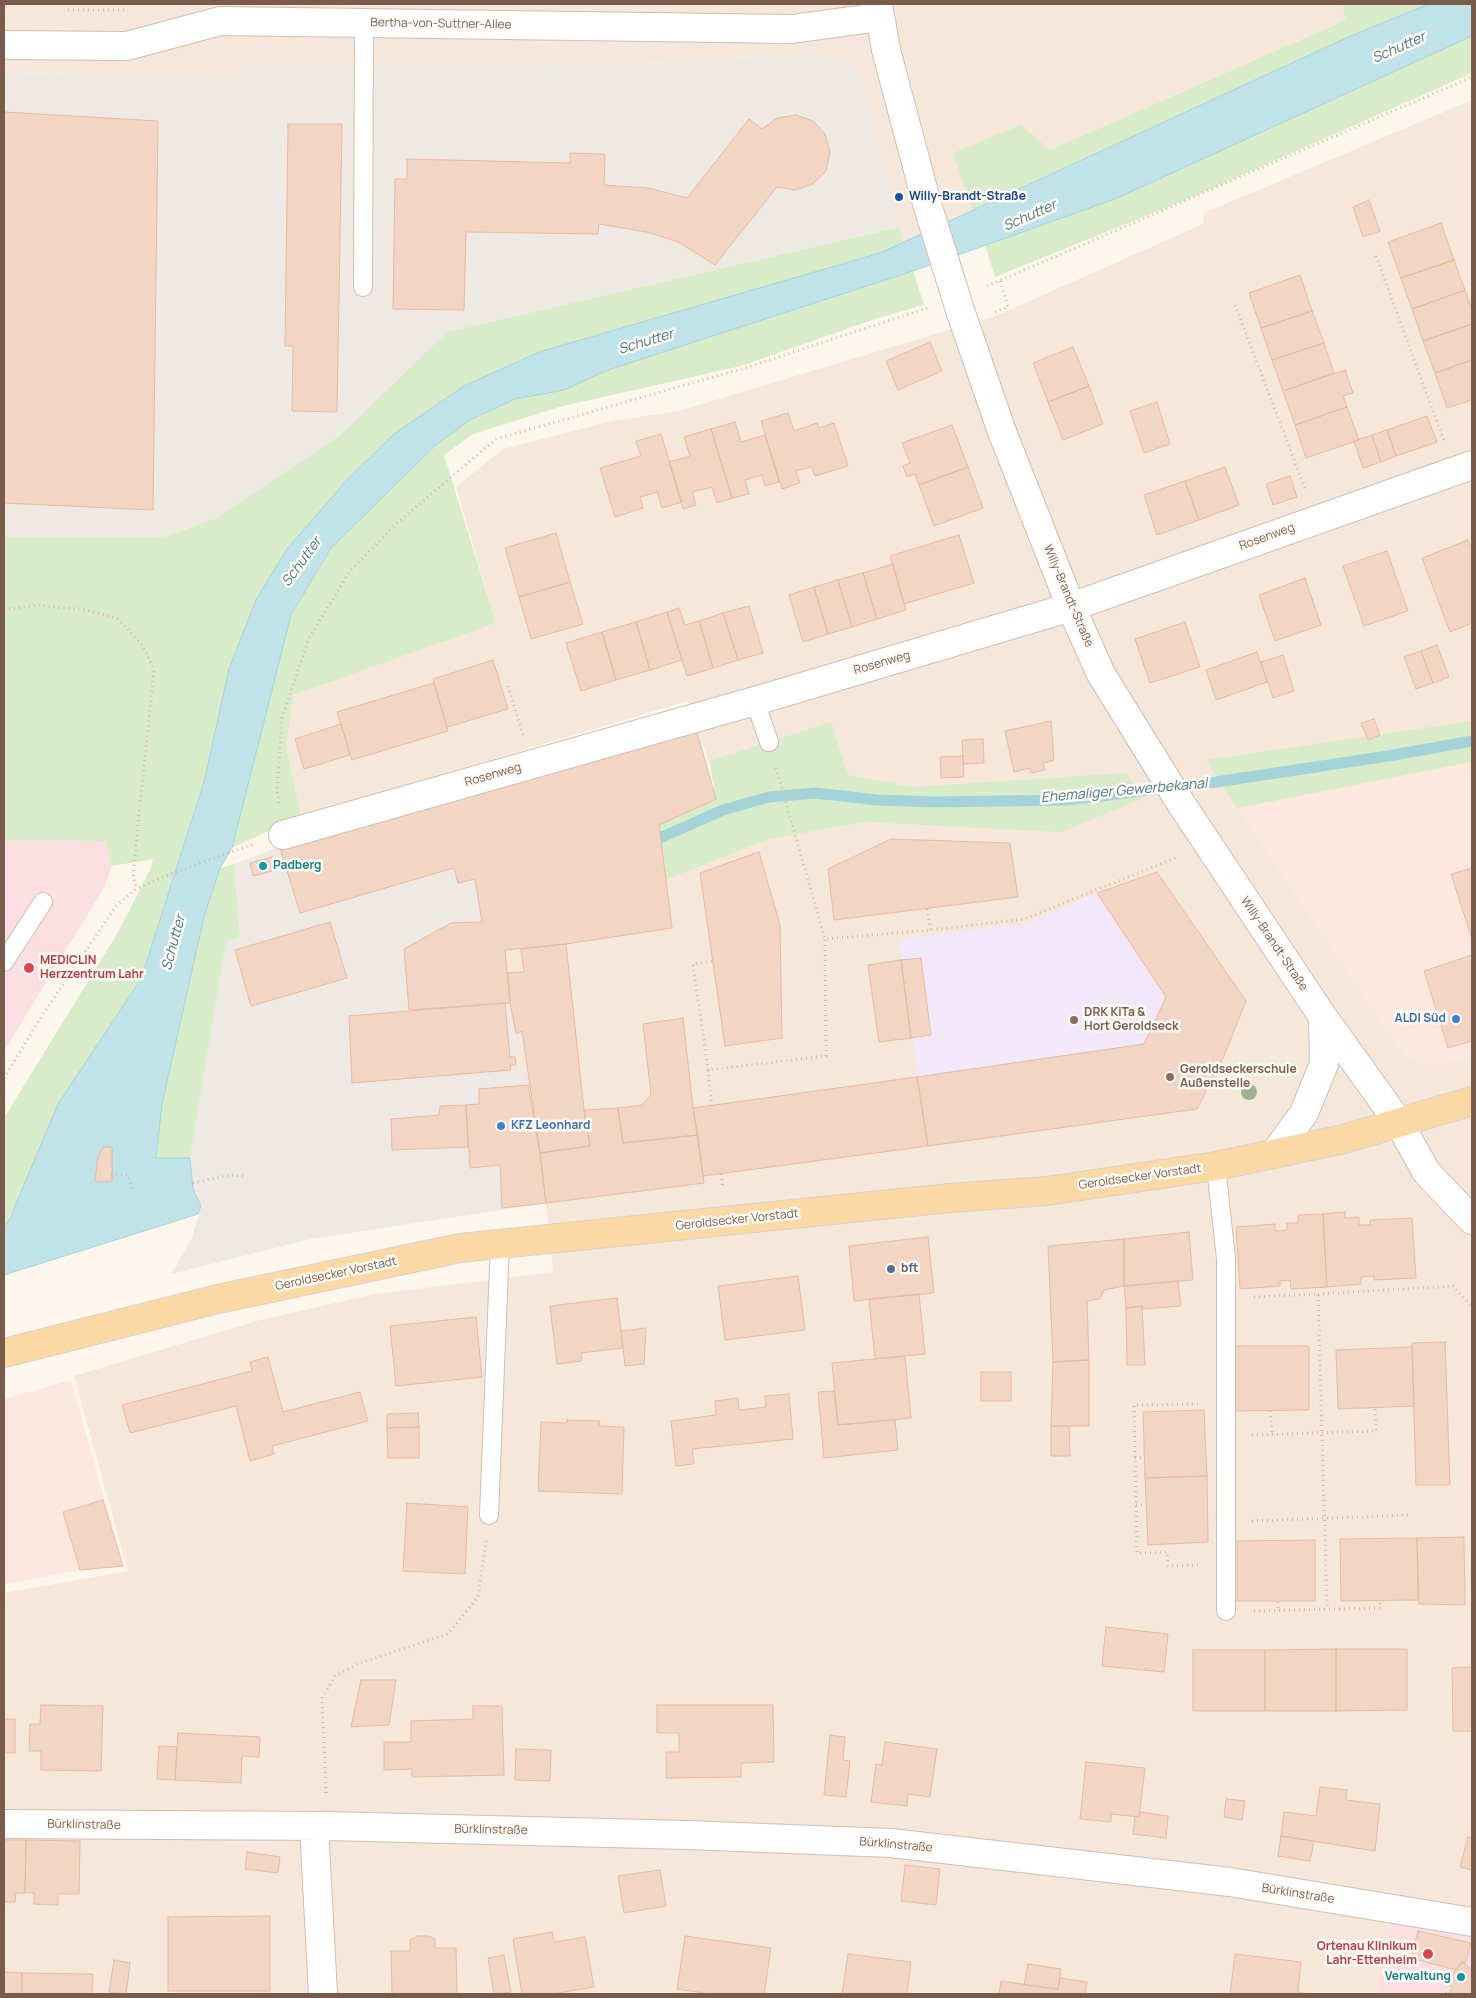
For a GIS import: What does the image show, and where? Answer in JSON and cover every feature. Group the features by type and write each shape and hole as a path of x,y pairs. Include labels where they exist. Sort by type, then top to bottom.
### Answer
{"main road":[{"name":"Geroldsecker Vorstadt","path":"4,1353 218,1300 460,1248 950,1198 1047,1191 1216,1166 1344,1139 1472,1101"}],"street":[{"name":"Bertha-von-Suttner-Allee","path":"4,45 127,46 220,21 792,29 879,11"},
{"name":"Willy-Brandt-Straße","path":"879,11 896,94 927,204 961,312 1001,429 1072,607 1101,674 1208,845 1323,1017 1399,1123 1428,1173 1472,1220"},
{"name":"Rosenweg","path":"283,835 756,701 1072,607 1464,468"},
{"path":"1275,1153 1304,1113 1324,1064 1323,1017"},
{"name":"Bürklinstraße","path":"4,1824 321,1827 688,1835 891,1843 1230,1882 1472,1922"},
{"path":"321,1827 323,1994"}],"lane":[{"path":"363,287 364,23"},
{"path":"756,701 769,742"},
{"path":"4,962 43,902"},
{"path":"1216,1166 1226,1258 1224,1403 1226,1611"},
{"path":"489,1515 500,1243"}],"path":[{"path":"60,10 136,10"},
{"path":"1008,307 1000,280 1472,78"},
{"path":"1376,256 1464,468"},
{"path":"1235,305 1317,520"},
{"path":"283,835 277,790 282,718 309,638 350,571 396,524 496,439 748,368 926,308"},
{"path":"4,610 37,605 87,610 118,619 143,646 154,670 133,873 136,889"},
{"path":"508,686 531,764"},
{"path":"708,1070 826,1056 825,939 780,781"},
{"path":"825,939 930,930 1024,919 1208,845"},
{"path":"4,1078 41,1017 116,906 136,889 236,850"},
{"path":"927,909 930,930"},
{"path":"712,961 693,964 712,1106"},
{"path":"111,1174 128,1175 133,1192"},
{"path":"193,1183 230,1175 244,1176"},
{"path":"1225,1298 1453,1286 1470,1305"},
{"path":"1318,1294 1327,1609"},
{"path":"1224,1403 1134,1405 1137,1553 1167,1552 1168,1566 1225,1564"},
{"path":"1224,1437 1376,1430 1375,1407"},
{"path":"1270,1411 1272,1434"},
{"path":"1135,1458 1144,1457"},
{"path":"1136,1505 1146,1505"},
{"path":"321,1827 322,1698 335,1676 360,1663 448,1634 478,1598 489,1515"},
{"path":"1225,1522 1409,1515"},
{"path":"1226,1611 1380,1608 1380,1600"},
{"path":"1278,1602 1278,1610"}],"shaded area":[{"path":"4,4 1342,4 1346,20 1050,150 954,153 972,210 903,244 900,227 840,60 816,56 556,65 252,63 251,77 4,74"},
{"path":"816,56 840,60 860,75 900,227 447,332 339,436 216,518 165,537 4,537 4,74 251,77 251,63 556,65"},
{"path":"1472,100 1472,1913 1398,1892 1376,1994 4,1994 4,1593 128,1571 74,1376 260,1320 375,1294 553,1272 546,1203 528,1085 521,1079 510,1003 505,950 665,880 716,799 709,762 688,701 301,816 286,745 294,695 496,623 456,487 503,449 612,421 679,411 998,315 1203,224 1204,213"},
{"path":"697,726 716,799 665,880 672,928 505,951 521,1079 528,1085 540,1153 546,1203 311,1239 171,1274 192,1238 201,1206 193,1189 190,1158 226,942 240,937 234,864 277,848"},
{"path":"1472,762 1472,1056 1442,1065 1422,1064 1404,1055 1237,808"},
{"name":"MEDICLIN Herzzentrum Lahr","path":"4,840 105,841 112,866 105,886 4,1051"},
{"name":"DRK KiTa & Hort Geroldseck","path":"1157,872 1246,1001 1224,1056 1197,1109 928,1146 899,939 1026,924 1097,893"},
{"path":"71,1380 123,1566 80,1570 4,1584 4,1399"},
{"name":"Ortenau Klinikum Lahr-Ettenheim","path":"1398,1891 1472,1913 1472,1994 1376,1994"}],"green space":[{"path":"1342,4 1429,4 1346,38 972,210 953,153 1021,125 1050,150 1346,20"},
{"path":"1472,36 1472,73 1197,195 995,277 985,245 1115,199"},
{"path":"900,227 903,244 880,253 539,352 464,386 229,669 204,782 141,979 101,1040 4,1227 4,1118 117,934 151,868 153,859 112,866 105,841 4,840 4,537 165,537 216,518 339,436 447,332"},
{"path":"913,271 924,305 875,319 741,366 559,407 473,434 444,455 496,623 294,695 286,745 301,816 232,848 291,615 331,548 437,444 470,420 515,399 564,390 608,370"},
{"path":"1472,721 1472,762 1237,808 1206,760"},
{"path":"831,722 848,775 912,787 1127,773 1141,799 1061,832 865,822 768,839 665,880 659,825 716,799 710,761"},
{"path":"234,864 240,937 226,942 190,1158 156,1158 162,1104 204,917 220,868"}],"water":[{"name":"Schutter","path":"1429,4 1472,4 1472,36 1115,199 913,271 608,370 564,390 515,399 470,420 437,444 331,548 291,615 232,848 220,868 204,917 162,1104 156,1158 190,1158 193,1189 201,1206 198,1214 4,1275 4,1227 11,1216 58,1104 141,979 204,782 229,669 256,600 287,549 346,481 394,434 464,386 539,352 880,253 1346,38","holes":["105,1147 112,1147 112,1181 96,1182 98,1156"]}],"building":[{"path":"4,112 158,121 153,510 4,503"},
{"path":"796,115 813,121 825,134 830,152 826,171 813,184 795,190 777,187 715,265 678,242 647,232 599,224 598,234 466,232 464,310 393,309 395,179 407,179 407,159 570,163 570,153 605,154 604,185 648,188 687,198 749,119 762,129 777,118"},
{"path":"288,124 342,124 337,412 292,411 293,346 285,346"},
{"path":"1369,200 1380,231 1363,237 1353,207"},
{"path":"1441,223 1454,260 1401,278 1388,242"},
{"path":"1454,260 1465,290 1412,309 1401,278"},
{"path":"1300,275 1312,311 1261,328 1249,293"},
{"path":"1465,290 1472,311 1472,324 1423,341 1412,309"},
{"path":"1312,311 1324,343 1272,360 1261,328"},
{"path":"1472,324 1472,360 1435,373 1423,341"},
{"path":"930,342 942,371 898,390 886,361"},
{"path":"1324,343 1334,373 1283,391 1272,360"},
{"path":"1073,347 1089,386 1048,402 1033,363"},
{"path":"1472,360 1472,400 1447,408 1435,373"},
{"path":"1345,370 1353,393 1343,396 1347,407 1295,425 1283,391"},
{"path":"1089,386 1103,424 1063,440 1048,402"},
{"path":"1157,402 1170,444 1144,453 1130,411"},
{"path":"1347,407 1359,440 1306,458 1295,425"},
{"path":"788,413 794,431 817,423 819,428 834,423 848,466 815,476 811,467 796,471 800,483 782,489 761,421"},
{"path":"1427,416 1437,442 1396,456 1387,430"},
{"path":"735,422 741,442 765,435 779,482 765,486 762,475 745,480 749,494 732,498 711,429"},
{"path":"952,425 968,467 919,485 915,474 907,477 903,466 910,463 902,443"},
{"path":"711,429 732,498 717,503 712,487 692,492 696,505 683,509 669,462 690,456 684,437"},
{"path":"1387,430 1396,456 1381,462 1372,435"},
{"path":"661,434 682,502 662,508 657,492 640,497 643,508 615,517 600,468 641,456 636,441"},
{"path":"1372,435 1381,462 1363,468 1354,441"},
{"path":"968,467 983,508 934,526 919,485"},
{"path":"1225,467 1239,505 1199,520 1185,481"},
{"path":"1290,476 1297,497 1273,505 1266,484"},
{"path":"1185,481 1199,520 1157,535 1144,495"},
{"path":"556,533 570,582 519,597 505,548"},
{"path":"959,535 974,583 904,604 890,556"},
{"path":"1468,540 1472,551 1472,623 1450,632 1422,558"},
{"path":"1387,551 1408,611 1364,626 1343,566"},
{"path":"893,564 906,610 877,619 863,573"},
{"path":"863,573 877,619 852,627 838,580"},
{"path":"1305,578 1321,625 1275,641 1259,595"},
{"path":"838,580 852,627 828,634 814,587"},
{"path":"570,582 583,624 531,639 519,597"},
{"path":"814,587 828,634 803,642 789,595"},
{"path":"749,606 763,653 738,660 723,613"},
{"path":"679,608 685,625 699,621 713,668 687,676 667,612"},
{"path":"667,612 682,660 650,670 636,622"},
{"path":"723,613 738,660 713,668 699,621"},
{"path":"636,622 650,670 616,680 602,632"},
{"path":"1185,622 1200,667 1150,683 1135,639"},
{"path":"602,632 616,680 581,691 566,643"},
{"path":"1437,645 1449,677 1433,683 1421,651"},
{"path":"1421,651 1433,683 1416,689 1404,657"},
{"path":"1257,652 1267,682 1216,700 1206,670"},
{"path":"1283,655 1294,691 1273,698 1261,662"},
{"path":"493,660 508,709 447,727 433,679"},
{"path":"434,683 448,731 352,760 337,712"},
{"path":"1374,719 1380,735 1368,740 1361,723"},
{"path":"1051,721 1054,760 1043,763 1045,770 1031,773 1030,768 1014,772 1005,731"},
{"path":"341,724 350,755 304,769 295,739"},
{"path":"696,729 716,799 659,825 672,928 566,944 505,950 510,1003 409,1010 404,949 451,923 482,922 475,879 458,883 454,868 300,913 280,848"},
{"path":"983,739 984,763 963,764 962,740"},
{"path":"963,756 964,777 941,778 940,757"},
{"path":"891,839 1010,843 1018,897 834,920 828,869"},
{"path":"759,852 780,925 782,1038 725,1046 700,873"},
{"name":"Padberg","path":"272,857 276,870 253,876 250,863"},
{"path":"1472,868 1472,939 1451,874"},
{"path":"1157,872 1246,1001 1224,1056 1197,1109 928,1146 917,1077 1144,1044 1166,997 1097,893"},
{"path":"330,922 347,978 251,1006 235,950"},
{"path":"566,944 584,1110 590,1146 540,1153 522,1031 516,1034 510,1003 508,973 524,972 521,949"},
{"name":"ALDI Süd","path":"1472,955 1472,1041 1448,1048 1424,971"},
{"path":"921,958 931,1035 911,1038 901,960"},
{"path":"901,960 911,1038 879,1042 868,965"},
{"path":"505,1003 510,1057 515,1057 516,1065 510,1065 511,1070 352,1083 349,1016"},
{"path":"683,1018 693,1108 698,1135 623,1143 618,1108 642,1105 651,1095 643,1024"},
{"path":"917,1077 928,1146 703,1176 693,1108"},
{"name":"KFZ Leonhard","path":"528,1085 540,1153 546,1203 502,1208 500,1165 470,1168 466,1105 479,1104 479,1089"},
{"path":"466,1105 468,1147 392,1150 391,1119 439,1115 440,1106"},
{"path":"618,1108 623,1143 698,1135 704,1183 546,1203 540,1153 590,1146 584,1110"},
{"path":"104,1147 112,1147 112,1181 95,1182 98,1156"},
{"path":"1345,1212 1345,1218 1359,1217 1359,1225 1370,1225 1370,1220 1412,1218 1416,1278 1374,1280 1374,1276 1361,1277 1361,1284 1327,1287 1323,1214"},
{"path":"1323,1214 1327,1287 1291,1289 1290,1280 1280,1281 1280,1286 1240,1289 1236,1227 1275,1224 1275,1231 1287,1230 1287,1223 1298,1223 1298,1215"},
{"path":"1189,1232 1193,1280 1124,1286 1124,1239"},
{"name":"bft","path":"928,1237 934,1293 854,1301 849,1246"},
{"path":"1124,1239 1124,1286 1104,1290 1100,1299 1087,1301 1089,1360 1053,1362 1048,1246"},
{"path":"798,1276 805,1330 725,1340 718,1286"},
{"path":"1178,1281 1181,1306 1142,1309 1142,1306 1126,1308 1124,1286"},
{"path":"919,1294 925,1354 875,1359 869,1299"},
{"path":"617,1298 623,1348 581,1353 582,1361 557,1364 550,1306"},
{"path":"1142,1306 1145,1365 1127,1365 1126,1308"},
{"path":"476,1317 482,1377 396,1386 390,1326"},
{"path":"646,1328 644,1364 625,1366 621,1331"},
{"path":"1445,1342 1450,1485 1416,1485 1412,1343"},
{"path":"1233,1346 1309,1346 1309,1410 1233,1411"},
{"path":"1412,1347 1414,1406 1338,1409 1336,1350"},
{"path":"905,1356 911,1418 838,1425 832,1363"},
{"path":"268,1357 283,1412 360,1392 368,1421 272,1446 274,1454 250,1461 236,1406 130,1433 122,1405 252,1371 250,1362"},
{"path":"1089,1360 1089,1426 1051,1426 1053,1362"},
{"path":"981,1372 1011,1372 1011,1401 981,1401"},
{"path":"834,1391 838,1425 895,1420 898,1450 824,1458 818,1392"},
{"path":"789,1394 793,1439 692,1449 694,1464 676,1466 671,1421 716,1415 715,1401 738,1398 739,1410 766,1407 765,1396"},
{"path":"1204,1410 1207,1476 1145,1478 1143,1412"},
{"path":"418,1413 419,1427 387,1428 387,1414"},
{"path":"567,1420 600,1421 599,1426 624,1427 622,1494 538,1491 541,1422 567,1423"},
{"path":"1051,1426 1069,1426 1070,1456 1051,1456"},
{"path":"419,1427 419,1458 388,1458 387,1428"},
{"path":"1207,1476 1208,1542 1148,1545 1145,1478"},
{"path":"103,1500 123,1566 80,1570 63,1512"},
{"path":"407,1503 468,1507 465,1574 403,1571"},
{"path":"1464,1537 1465,1605 1419,1604 1417,1538"},
{"path":"1417,1538 1418,1600 1341,1601 1340,1539"},
{"path":"1315,1540 1315,1601 1237,1601 1237,1541"},
{"path":"1106,1627 1168,1634 1164,1672 1102,1666"},
{"path":"1336,1649 1407,1649 1407,1710 1336,1711"},
{"path":"1336,1649 1336,1711 1265,1711 1265,1650"},
{"path":"1193,1650 1265,1650 1265,1711 1193,1711"},
{"path":"1472,1667 1472,1731 1453,1731 1452,1668"},
{"path":"361,1680 396,1680 389,1725 351,1727"},
{"path":"41,1705 103,1706 101,1771 41,1770 41,1751 29,1751 30,1724 40,1724"},
{"path":"657,1705 773,1705 774,1762 741,1763 741,1777 666,1778 666,1752 679,1752 679,1733 657,1733"},
{"path":"473,1706 502,1706 504,1775 412,1777 412,1769 384,1770 384,1742 411,1742 411,1721 473,1719"},
{"path":"4,1719 15,1719 15,1753 4,1753"},
{"path":"178,1733 260,1737 259,1757 242,1756 241,1783 175,1780"},
{"path":"830,1735 845,1737 843,1760 850,1761 846,1797 824,1795"},
{"path":"885,1742 937,1749 930,1797 908,1794 907,1806 871,1802 876,1764 882,1765"},
{"path":"159,1746 177,1747 175,1780 157,1779"},
{"path":"516,1749 551,1750 550,1781 515,1780"},
{"path":"1086,1762 1145,1768 1139,1817 1111,1814 1111,1822 1080,1819"},
{"path":"1320,1787 1347,1790 1346,1800 1380,1804 1375,1851 1281,1836 1284,1812 1316,1816"},
{"path":"1226,1799 1245,1801 1242,1820 1224,1817"},
{"path":"1140,1812 1168,1816 1166,1838 1133,1834 1135,1817 1139,1817"},
{"path":"1281,1836 1314,1841 1310,1861 1278,1856"},
{"path":"1468,1837 1472,1838 1472,1870 1460,1867"},
{"path":"4,1840 26,1840 25,1893 16,1893 15,1902 4,1902"},
{"path":"26,1840 80,1841 79,1894 58,1894 58,1905 34,1904 34,1893 25,1893"},
{"path":"247,1852 280,1857 278,1873 245,1869"},
{"path":"905,1865 940,1869 936,1905 901,1901"},
{"path":"660,1870 666,1906 624,1913 618,1876"},
{"path":"270,1916 270,1991 168,1991 168,1917"},
{"path":"1418,1931 1471,1943 1465,1964 1462,1962 1456,1970 1411,1958"},
{"path":"552,1932 554,1942 585,1937 594,1987 552,1994 522,1994 513,1939"},
{"path":"417,1936 429,1936 435,1939 435,1948 456,1948 457,1994 392,1994 391,1951 410,1951 410,1940"},
{"path":"685,1936 771,1948 764,1994 711,1994 677,1989"},
{"path":"848,1954 911,1962 907,1994 842,1994"},
{"path":"1235,1954 1301,1962 1298,1992 1307,1994 1230,1994"},
{"path":"504,1955 511,1992 494,1994 488,1958"},
{"path":"114,1960 130,1963 126,1994 109,1992"},
{"name":"Verwaltung","path":"1462,1962 1472,1970 1472,1994 1448,1994 1453,1988 1446,1983"},
{"path":"1028,1964 1061,1969 1058,1989 1024,1985"},
{"path":"4,1972 22,1973 22,1994 4,1994"},
{"path":"22,1973 93,1974 92,1994 22,1994"},
{"path":"1060,1978 1087,1982 1085,1994 999,1994 1001,1981 1058,1989"}],"waterway":[{"name":"Ehemaliger Gewerbekanal","path":"660,838 723,810 769,797 816,793 877,800 935,802 1067,800 1216,782 1388,756 1472,741"}],"place":[{"name":"Willy-Brandt-Straße","path":"899,197"},
{"name":"Padberg","path":"263,866"},
{"name":"MEDICLIN Herzzentrum Lahr","path":"29,968"},
{"name":"ALDI Süd","path":"1456,1019"},
{"name":"DRK KiTa & Hort Geroldseck","path":"1074,1020"},
{"name":"Geroldseckerschule Außenstelle","path":"1170,1077"},
{"name":"KFZ Leonhard","path":"501,1126"},
{"name":"bft","path":"891,1269"},
{"name":"Ortenau Klinikum Lahr-Ettenheim","path":"1428,1954"},
{"name":"Verwaltung","path":"1461,1977"}]}
